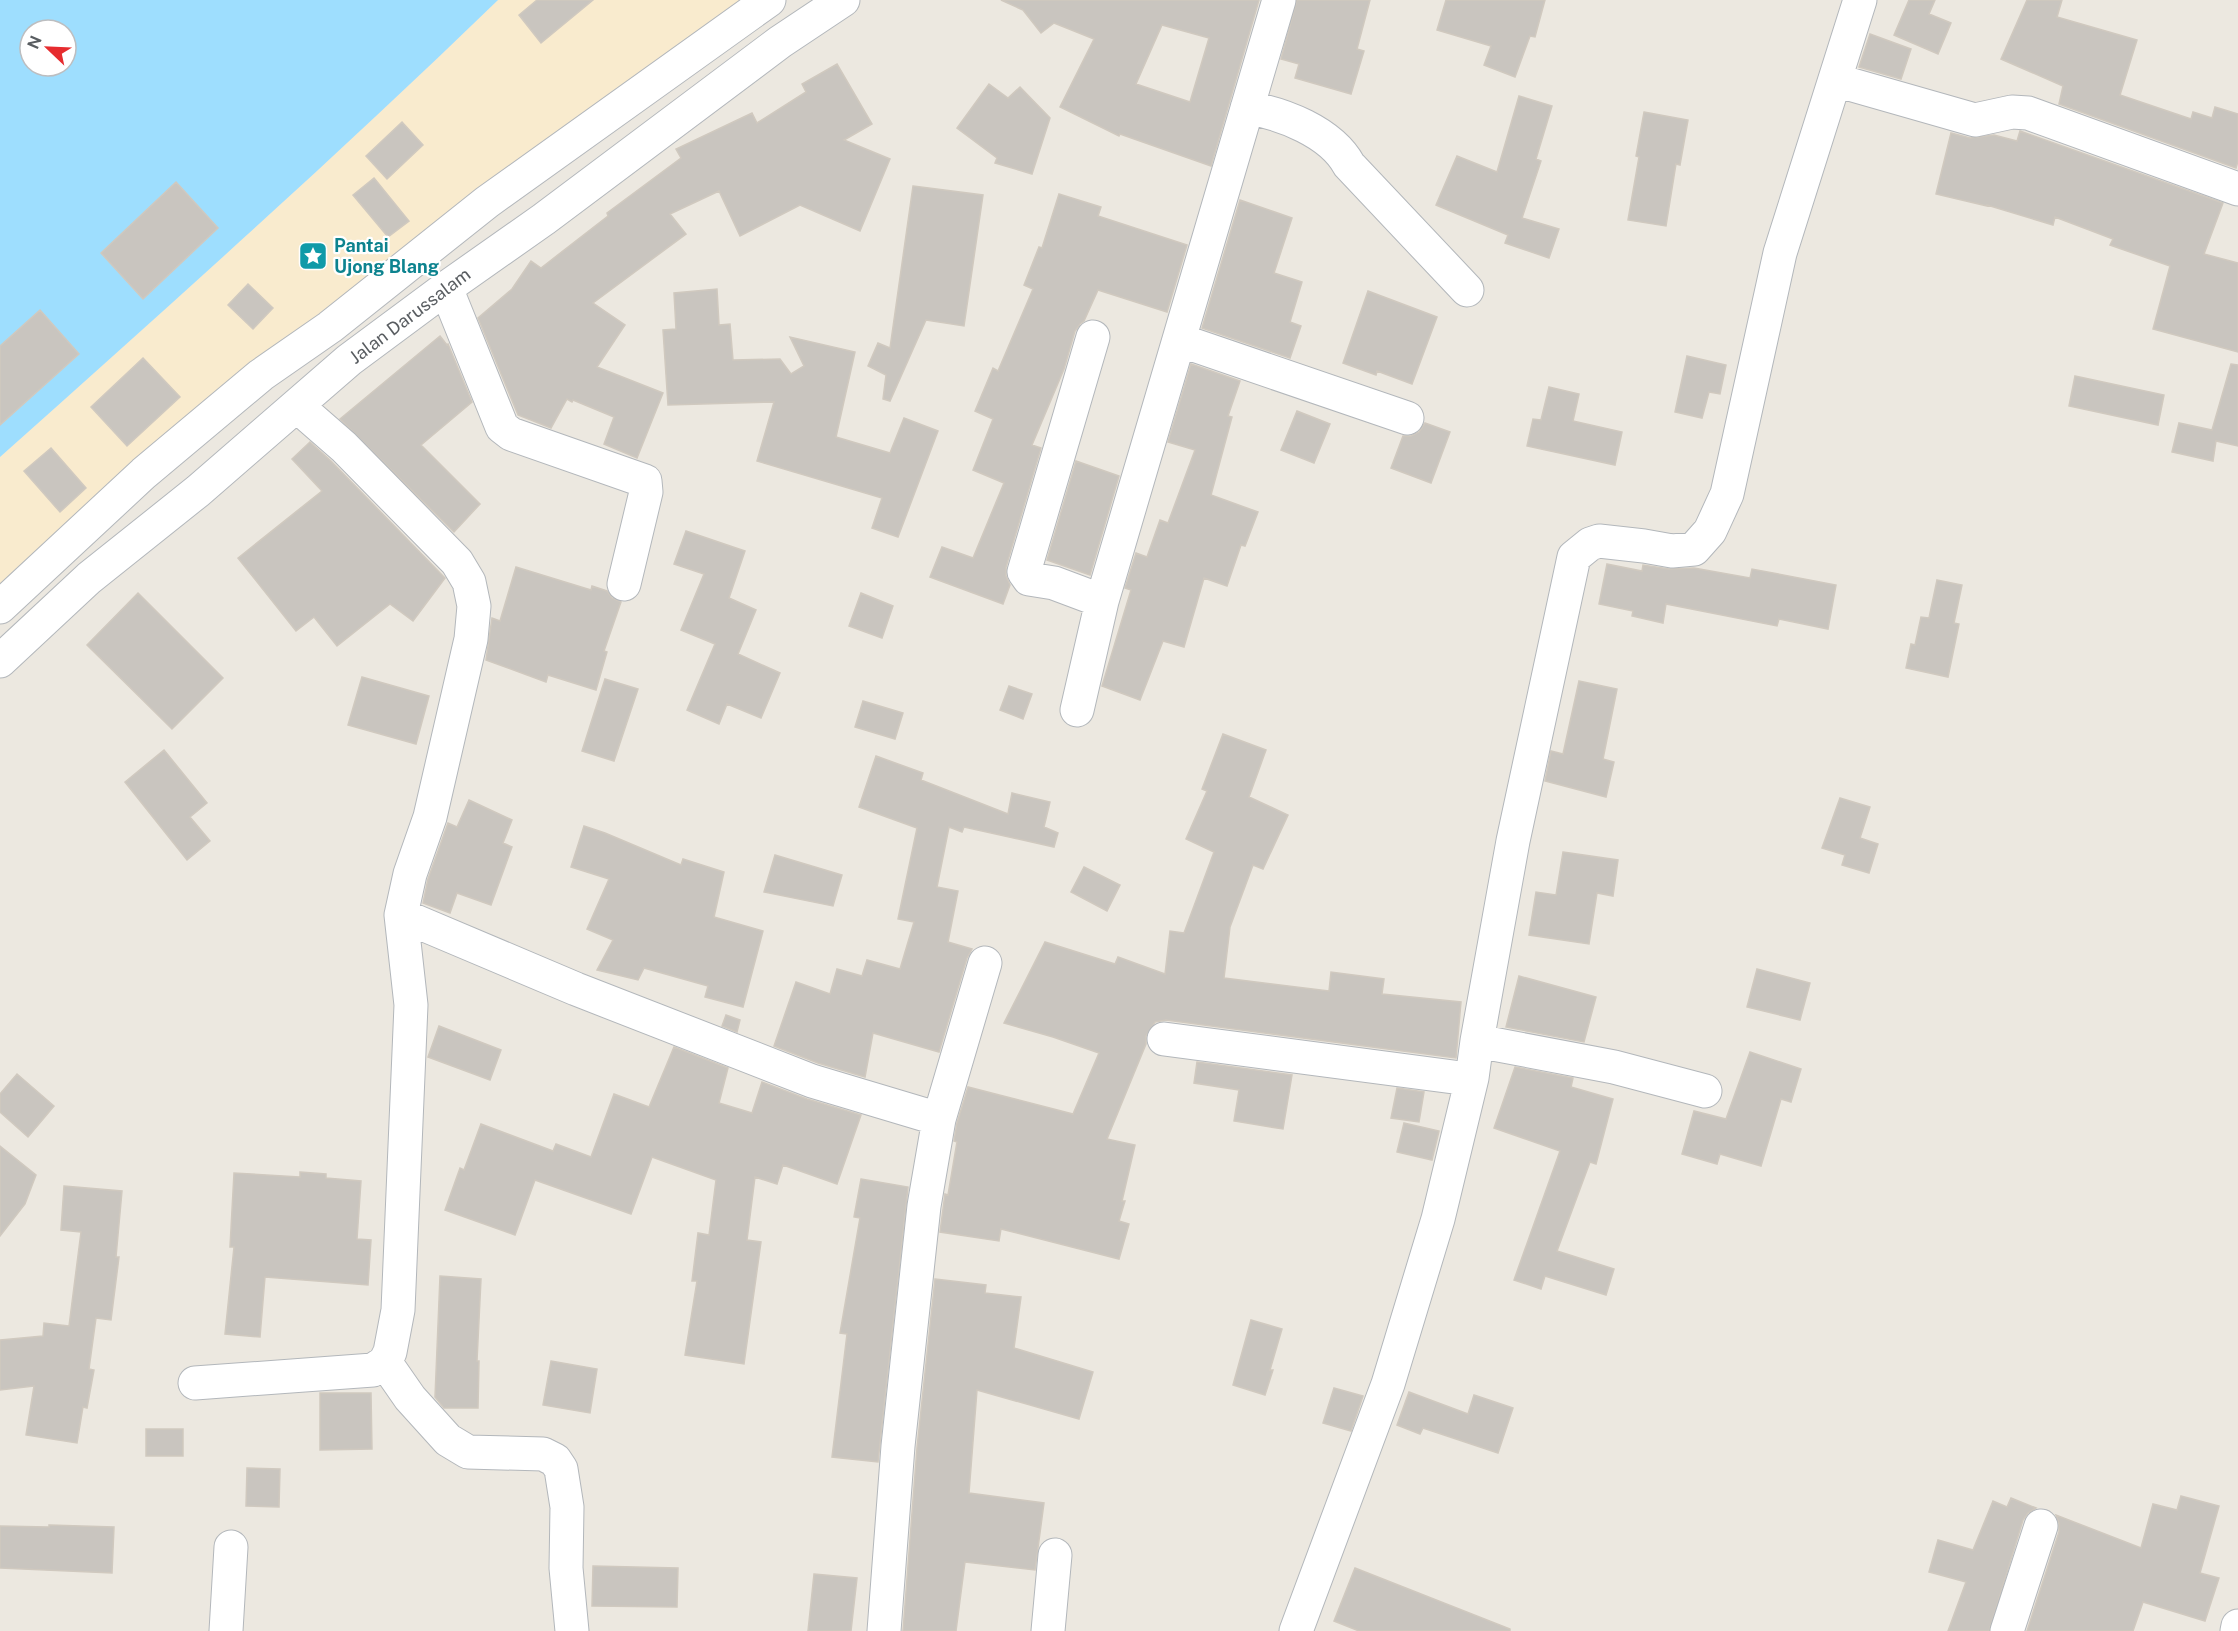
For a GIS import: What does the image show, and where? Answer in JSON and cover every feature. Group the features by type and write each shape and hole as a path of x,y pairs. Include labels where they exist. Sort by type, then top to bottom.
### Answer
{"street":[{"path":"0,607 144,473 261,375 330,327 487,202 770,0"},
{"name":"Jalan Darussalam","path":"0,661 89,578 198,491 349,360 544,219 780,42 843,0"},
{"path":"1077,710 1102,601 1280,0"},
{"path":"1296,1631 1388,1384 1438,1219 1472,1078 1513,841 1574,557 1590,544 1599,541 1672,551 1694,549 1710,531 1727,494 1780,253 1860,0"},
{"path":"1835,80 1975,120 2012,112 2028,113 2238,189"},
{"path":"1247,108 1264,110 1298,124 1316,134 1342,154 1349,165 1467,290"},
{"path":"446,288 502,427 511,434 645,480 646,492 624,584"},
{"path":"1093,337 1024,572 1029,579 1054,583 1102,601"},
{"path":"1179,340 1407,418"},
{"path":"195,1383 373,1370 386,1362 390,1352 398,1310 411,1005 401,915 410,874 430,817 471,639 474,606 469,582 457,562 344,447 297,406"},
{"path":"401,915 576,989 802,1077 939,1119"},
{"path":"884,1631 898,1446 924,1206 939,1119 985,963"},
{"path":"1164,1039 1472,1078"},
{"path":"1477,1041 1614,1067 1705,1091"},
{"path":"386,1362 410,1398 448,1440 468,1452 543,1454 555,1461 561,1469 567,1507 566,1568 572,1631"},
{"path":"2007,1631 2041,1526"},
{"path":"226,1631 231,1547"},
{"path":"1048,1631 1055,1555"},
{"path":"2237,1631 2238,1626"}],"sand":[{"name":"Pantai Ujong Blang","path":"498,0 740,0 459,209 0,595 0,457 314,174"}],"water":[{"path":"0,0 498,0 314,174 0,457"}],"building":[{"path":"537,0 593,0 541,43 519,15"},
{"path":"1001,0 1259,0 1211,166 1120,134 1119,136 1060,107 1094,39 1054,23 1041,33 1023,10","holes":["1162,25 1209,38 1190,102 1136,84"]},
{"path":"1297,0 1370,0 1357,49 1364,51 1351,94 1295,78 1299,64 1281,59"},
{"path":"1446,0 1545,0 1535,37 1530,36 1515,77 1484,65 1491,46 1437,30"},
{"path":"1909,0 1935,0 1929,14 1951,23 1938,54 1894,35"},
{"path":"2027,0 2062,0 2057,17 2137,40 2120,95 2191,119 2193,112 2212,118 2215,107 2238,114 2236,168 2059,104 2063,86 2001,59"},
{"path":"1870,34 1911,49 1901,79 1859,67"},
{"path":"837,64 872,124 844,140 890,159 860,231 800,205 740,236 719,191 670,214 686,234 593,303 625,325 597,367 663,393 637,458 604,444 614,417 573,400 572,402 567,399 551,428 518,415 478,318 512,289 531,261 541,268 608,216 607,213 681,158 676,149 752,113 757,123 806,92 802,84"},
{"path":"989,84 1008,98 1020,87 1050,118 1032,174 995,163 997,158 957,128"},
{"path":"1519,96 1552,106 1536,159 1541,161 1522,218 1559,229 1549,258 1505,243 1508,235 1436,205 1457,156 1497,172"},
{"path":"1644,112 1688,120 1680,165 1676,164 1666,226 1628,220"},
{"path":"402,122 423,145 387,179 366,156"},
{"path":"2020,131 2223,203 2204,254 2238,263 2238,352 2153,329 2170,266 2110,245 2113,239 2055,217 2053,225 1987,205 1936,194 1951,133 1970,138 1994,135 2017,141"},
{"path":"374,178 409,221 388,237 353,195"},
{"path":"176,182 218,228 143,299 101,253"},
{"path":"913,186 983,195 964,326 926,320 890,401 883,399 886,375 868,366 878,343 890,348"},
{"path":"1059,194 1101,207 1098,216 1187,245 1167,312 1098,290 1084,321 1075,331 1064,369 1032,445 1041,448 1006,567 1006,576 1010,585 1003,604 930,577 942,547 973,558 1004,483 973,470 993,419 975,411 993,368 998,371 1033,289 1024,285 1039,247 1042,248"},
{"path":"1240,200 1292,218 1274,273 1302,282 1290,322 1301,326 1290,358 1202,328"},
{"path":"248,284 273,308 253,329 228,305"},
{"path":"717,289 719,325 730,324 733,360 780,359 791,374 804,366 790,337 855,352 836,437 890,453 904,418 938,431 898,537 872,528 882,498 757,461 774,402 668,405 663,330 676,329 674,293"},
{"path":"1368,291 1437,317 1412,384 1377,371 1376,375 1343,363"},
{"path":"40,310 79,354 0,425 0,346"},
{"path":"440,336 448,344 472,402 421,445 480,504 454,532 340,419"},
{"path":"1687,356 1726,365 1720,394 1709,392 1702,418 1675,412"},
{"path":"143,358 180,397 127,446 91,407"},
{"path":"1191,364 1240,381 1228,416 1232,417 1211,495 1258,512 1245,546 1241,545 1227,586 1204,578 1184,647 1163,641 1140,700 1102,686 1131,590 1125,588 1136,553 1147,557 1160,520 1168,523 1195,450 1168,442"},
{"path":"2231,364 2238,365 2238,446 2216,441 2213,461 2172,452 2179,423 2212,430"},
{"path":"2075,376 2164,395 2158,425 2069,406"},
{"path":"1549,387 1579,394 1573,421 1622,432 1615,465 1527,446 1533,419 1541,420"},
{"path":"1297,411 1330,424 1314,463 1281,450"},
{"path":"1425,423 1450,432 1431,483 1391,468 1403,436 1411,436 1419,432"},
{"path":"310,442 445,578 413,621 390,604 337,646 314,617 296,631 238,558 322,491 292,459"},
{"path":"51,448 86,488 60,512 24,471"},
{"path":"1076,461 1119,476 1090,575 1047,560"},
{"path":"686,531 745,551 729,598 756,610 738,654 780,673 761,718 727,704 719,724 687,710 715,644 681,630 704,574 674,564"},
{"path":"1607,564 1642,571 1643,565 1669,569 1694,568 1750,578 1752,569 1836,585 1828,629 1779,619 1777,626 1666,604 1663,623 1632,616 1633,611 1599,604"},
{"path":"516,567 591,590 592,586 607,591 612,598 621,602 604,651 607,652 596,690 548,675 546,682 486,660 492,618 500,621"},
{"path":"1937,580 1962,585 1954,623 1959,624 1948,677 1906,668 1911,644 1915,645 1921,617 1929,618"},
{"path":"138,593 223,678 172,729 87,645"},
{"path":"861,593 893,606 882,638 849,626"},
{"path":"362,677 429,696 416,744 348,725"},
{"path":"605,679 638,689 614,761 582,751"},
{"path":"1579,681 1617,689 1603,759 1614,762 1606,797 1545,781 1551,751 1563,754"},
{"path":"1009,686 1032,694 1023,719 1000,710"},
{"path":"863,701 903,713 895,739 855,727"},
{"path":"1223,734 1266,750 1249,797 1288,815 1263,869 1253,865 1230,927 1224,978 1329,991 1331,972 1384,979 1382,994 1461,1002 1456,1058 1166,1020 1155,1022 1146,1036 1146,1044 1107,1139 1135,1145 1119,1221 1129,1224 1119,1259 1001,1229 999,1241 940,1232 945,1194 948,1195 957,1142 954,1141 957,1123 968,1087 1073,1114 1099,1053 1004,1023 1045,942 1115,964 1118,957 1165,974 1170,931 1184,933 1214,852 1186,839 1207,791 1202,789"},
{"path":"164,750 207,803 190,817 210,841 187,860 125,782"},
{"path":"876,756 923,773 921,780 1008,814 1012,793 1050,802 1044,827 1058,833 1054,847 964,827 962,832 949,827 937,887 958,891 948,942 972,949 967,958 939,1052 873,1033 865,1077 818,1063 774,1046 796,982 830,994 837,969 862,976 867,960 900,969 914,922 898,919 917,828 859,807"},
{"path":"1840,798 1870,807 1860,838 1878,844 1869,873 1842,865 1845,855 1822,848"},
{"path":"469,800 512,820 503,843 512,847 491,905 457,893 450,913 423,903 428,879 448,823 457,827"},
{"path":"584,826 681,865 683,859 724,872 714,917 763,931 743,1007 705,997 708,986 644,968 638,980 597,970 613,940 587,929 609,879 571,867"},
{"path":"1563,852 1618,860 1613,896 1597,893 1589,944 1529,935 1536,892 1556,895"},
{"path":"775,855 842,875 833,906 764,892"},
{"path":"1084,867 1120,885 1107,911 1071,892"},
{"path":"1757,969 1810,983 1800,1020 1747,1007"},
{"path":"1519,976 1596,997 1584,1042 1506,1027"},
{"path":"726,1015 740,1020 737,1032 722,1026"},
{"path":"439,1026 501,1050 490,1080 428,1057"},
{"path":"674,1047 728,1068 719,1103 752,1113 762,1082 807,1099 861,1115 837,1184 783,1165 777,1184 755,1177 747,1240 761,1242 744,1364 685,1355 697,1281 692,1281 698,1233 709,1235 716,1180 652,1157 631,1214 535,1180 515,1235 445,1210 460,1168 464,1170 481,1124 553,1151 556,1144 591,1157 614,1094 649,1107"},
{"path":"1750,1052 1801,1069 1791,1102 1781,1099 1761,1166 1720,1154 1717,1164 1682,1154 1694,1111 1726,1119"},
{"path":"1197,1062 1292,1075 1283,1129 1234,1121 1239,1090 1194,1083"},
{"path":"1515,1067 1573,1078 1571,1087 1613,1099 1596,1164 1590,1162 1557,1251 1614,1269 1606,1295 1545,1276 1541,1289 1514,1280 1560,1151 1494,1128"},
{"path":"17,1074 54,1106 28,1137 0,1112 0,1094"},
{"path":"1397,1088 1424,1092 1419,1122 1391,1118"},
{"path":"1404,1123 1439,1131 1432,1160 1397,1152"},
{"path":"0,1146 36,1175 25,1204 0,1236"},
{"path":"300,1172 326,1174 326,1178 361,1181 357,1239 371,1240 368,1285 265,1277 260,1337 225,1334 234,1247 230,1247 234,1173 300,1177"},
{"path":"861,1179 908,1187 878,1462 832,1457 847,1334 840,1333 860,1218 854,1217"},
{"path":"64,1186 122,1191 116,1257 119,1257 111,1320 96,1318 89,1369 94,1370 87,1408 83,1407 77,1443 26,1435 34,1386 0,1390 0,1340 43,1336 44,1323 69,1326 81,1232 61,1230"},
{"path":"440,1276 481,1279 477,1361 479,1361 478,1408 444,1408 435,1397"},
{"path":"935,1279 986,1285 985,1293 1021,1297 1014,1348 1093,1372 1079,1419 977,1390 969,1493 1044,1503 1035,1570 965,1562 956,1631 903,1631 917,1448"},
{"path":"1251,1320 1282,1329 1265,1395 1233,1385"},
{"path":"551,1361 597,1369 590,1413 543,1405"},
{"path":"1334,1388 1363,1396 1351,1431 1323,1423"},
{"path":"1409,1392 1468,1414 1474,1395 1513,1408 1498,1453 1423,1428 1420,1434 1397,1425"},
{"path":"320,1393 371,1393 372,1449 320,1450"},
{"path":"146,1429 183,1429 183,1456 146,1456"},
{"path":"247,1468 280,1469 279,1507 246,1506"},
{"path":"2181,1496 2219,1506 2200,1573 2219,1578 2205,1621 2143,1602 2133,1631 2027,1631 2059,1532 2056,1515 2141,1548 2153,1504 2177,1510"},
{"path":"2011,1498 2036,1508 2023,1520 1989,1631 1948,1631 1966,1582 1929,1572 1938,1540 1973,1550 1993,1501 2007,1507"},
{"path":"49,1525 114,1527 112,1573 0,1568 0,1526 49,1527"},
{"path":"593,1566 678,1568 677,1607 592,1606"},
{"path":"1355,1568 1510,1629 1510,1631 1359,1631 1334,1621"},
{"path":"814,1574 857,1578 851,1631 808,1631"}],"place":[{"name":"Pantai Ujong Blang","path":"313,256"}]}
